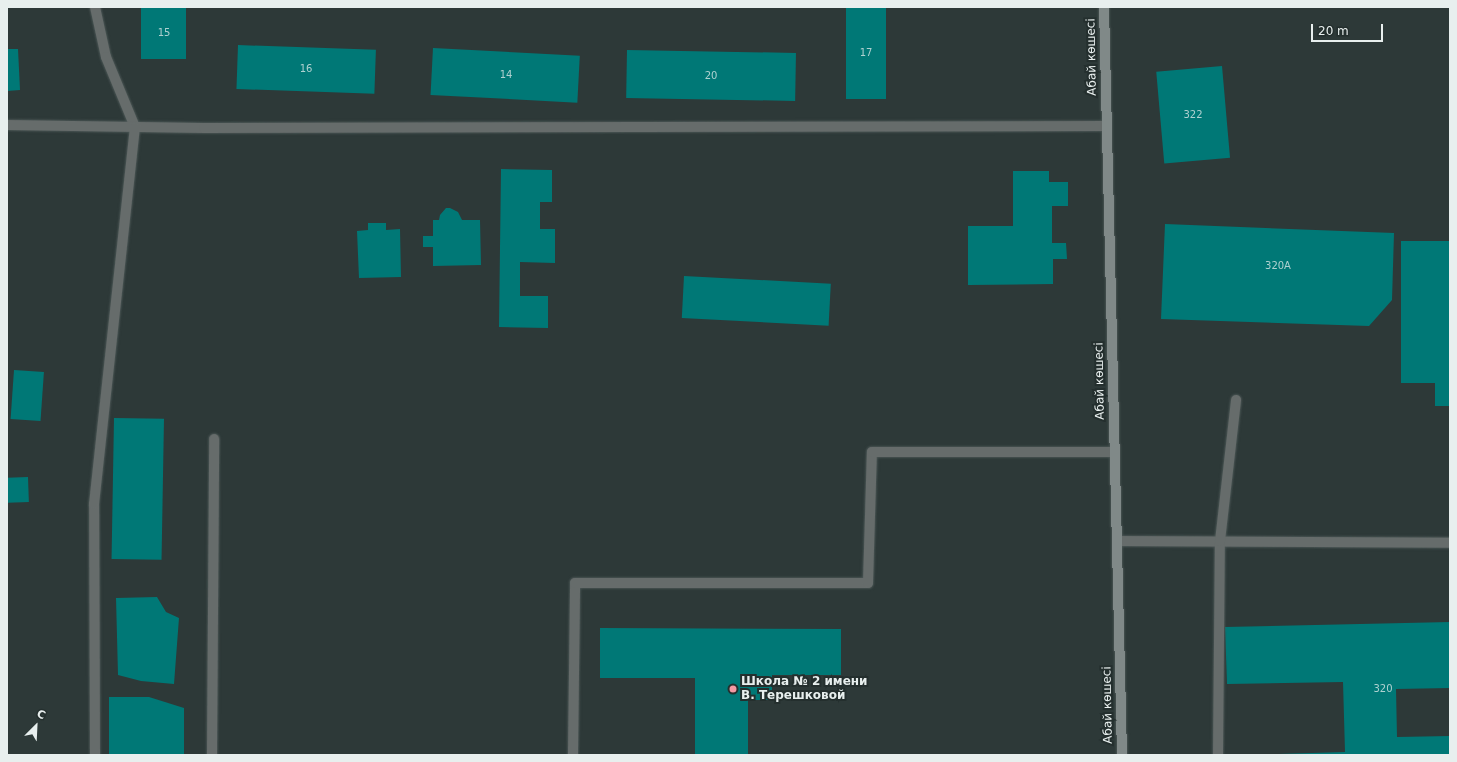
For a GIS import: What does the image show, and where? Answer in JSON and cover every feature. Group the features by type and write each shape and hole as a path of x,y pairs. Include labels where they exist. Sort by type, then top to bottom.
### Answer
{"main road":[{"name":"Абай көшесі","path":"1104,7 1122,755"}],"street":[{"path":"95,7 106,57 135,127 94,504 95,755"},
{"path":"7,125 135,127 1107,126"},
{"path":"1218,755 1220,540 1236,400"},
{"path":"212,755 214,440"},
{"path":"573,755 575,583 868,583 872,452 1115,452"},
{"path":"1117,541 1220,540 1450,543"}],"building":[{"path":"141,7 186,7 186,59 141,59"},
{"path":"846,7 886,7 886,99 846,99"},
{"path":"238,45 376,50 374,94 236,89"},
{"path":"433,48 580,56 577,103 431,95"},
{"path":"7,49 18,49 20,90 7,91"},
{"path":"627,50 796,53 795,101 626,98"},
{"path":"1222,66 1230,158 1164,163 1156,72"},
{"path":"501,169 552,170 552,202 540,202 540,229 555,229 555,263 520,262 520,296 548,296 548,328 499,327"},
{"path":"1013,171 1049,171 1049,182 1068,182 1068,206 1052,206 1052,243 1066,243 1067,259 1053,259 1053,284 968,285 968,226 1013,226"},
{"path":"446,208 450,208 458,212 462,220 480,220 481,265 433,266 433,247 423,247 423,236 433,236 433,220 439,220 440,215"},
{"path":"368,223 386,223 386,230 400,229 401,277 359,278 357,231 368,230"},
{"path":"1165,224 1394,233 1392,300 1369,326 1161,319"},
{"path":"1401,241 1449,241 1450,406 1435,406 1435,383 1401,383"},
{"path":"684,276 831,284 829,326 682,318"},
{"path":"14,370 44,372 41,421 11,419"},
{"path":"114,418 164,419 162,560 112,559"},
{"path":"28,477 29,502 8,503 7,478"},
{"path":"157,597 166,612 179,618 174,684 141,681 118,675 116,598"},
{"path":"1450,622 1450,688 1396,689 1397,737 1450,736 1450,755 1247,755 1345,752 1343,682 1227,684 1225,627"},
{"name":"Школа № 2 имени В. Терешковой","path":"600,628 841,629 841,675 772,675 772,700 748,700 748,755 695,755 695,678 600,678"},
{"path":"109,697 149,697 184,708 184,755 109,755"}],"place":[{"name":"Школа № 2 имени В. Терешковой","path":"733,689"}]}
